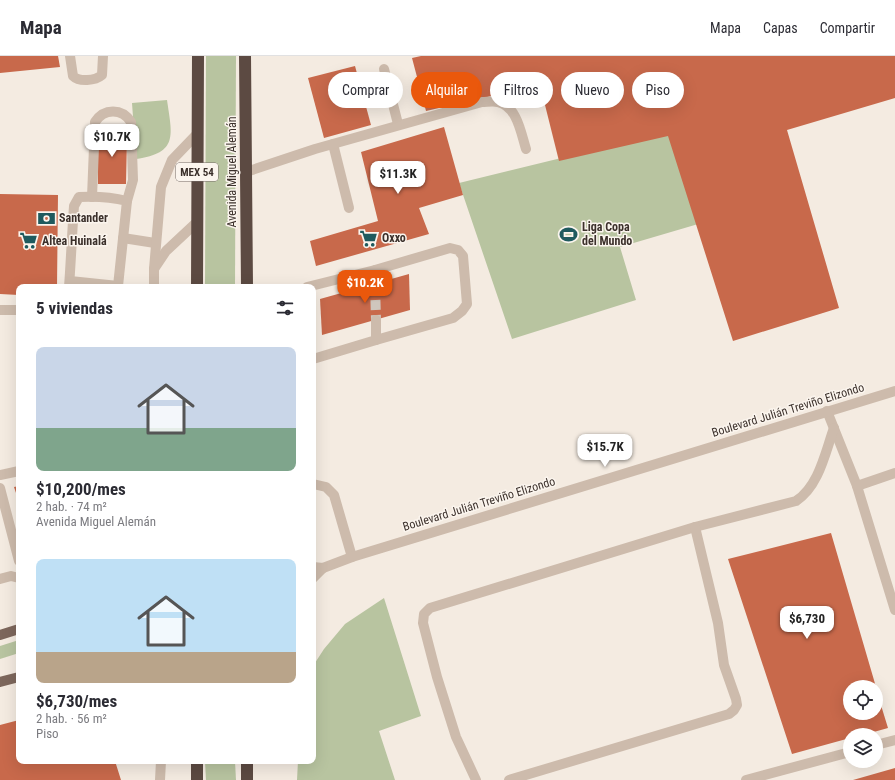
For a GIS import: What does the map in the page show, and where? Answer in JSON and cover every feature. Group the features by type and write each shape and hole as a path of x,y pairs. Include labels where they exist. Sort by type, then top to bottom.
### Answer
{"highway":[{"name":"MEX 54","path":"197,284 196,223 198,56"},
{"name":"Avenida Miguel Alemán","path":"245,56 247,284"},
{"path":"197,764 197,780"},
{"path":"247,764 247,780"}],"main road":[{"path":"2,635 16,630"},
{"path":"0,682 16,678"}],"street":[{"path":"70,56 73,76 80,80 95,79 102,75 103,56"},
{"path":"384,70 398,124"},
{"path":"246,172 315,148 482,102 498,102 508,107 516,117 526,149"},
{"path":"92,197 95,122 100,115 109,112 120,112 126,115 131,122 133,180 122,238 118,284"},
{"path":"154,284 155,243 161,187 172,160 197,134"},
{"path":"333,144 349,208"},
{"path":"69,284 74,206 80,197 111,197 128,201"},
{"path":"154,269 166,251 196,223"},
{"path":"122,238 155,243"},
{"path":"316,285 375,270 450,248 458,250 463,256 467,304 462,311 453,318 316,358"},
{"path":"375,270 375,285"},
{"path":"0,310 16,310"},
{"path":"376,320 376,340"},
{"name":"Boulevard Julián Treviño Elizondo","path":"318,567 895,391"},
{"path":"827,411 857,486 895,610"},
{"path":"476,780 456,737 445,706 423,623 424,614 430,608 695,527 796,501 806,494 813,482 834,428"},
{"path":"0,475 16,472"},
{"path":"857,486 895,473"},
{"path":"316,485 326,488 334,495 352,557"},
{"path":"0,488 16,549"},
{"path":"509,780 722,716 734,710 737,705 736,699 724,665 718,623 695,527"},
{"path":"0,579 11,576 16,577"},
{"path":"883,743 895,740"},
{"path":"746,780 843,754"},
{"path":"160,780 161,764"}],"green space":[{"path":"206,56 236,56 235,284 205,284"},
{"path":"167,100 171,132 170,140 166,147 160,152 136,159 132,103"},
{"name":"Liga Copa del Mundo","path":"676,130 705,222 620,247 636,300 512,339 459,183"},
{"path":"384,598 421,716 379,731 395,780 297,780 298,764 316,764 316,661 324,649 345,624"},
{"path":"16,641 16,654 0,659 0,646"},
{"path":"205,764 235,764 236,780 206,780"}],"building":[{"path":"0,56 58,56 60,67 0,73"},
{"path":"421,56 895,56 895,98 787,130 839,308 733,341 668,136 559,161 546,108 553,108 553,72 490,72 490,96 482,98 482,72 416,72 412,58"},
{"path":"355,66 357,72 332,72"},
{"path":"328,73 328,108 366,108 371,125 324,138 308,78"},
{"path":"425,108 439,108 426,111"},
{"path":"444,127 463,195 419,208 429,234 316,266 310,241 378,221 361,152"},
{"path":"98,128 116,129 116,138 127,138 126,184 98,184"},
{"name":"Altea Huinalá","path":"0,194 58,195 57,284 16,284 16,295 0,294"},
{"path":"409,274 410,310 322,335 320,299"},
{"path":"831,533 874,680 843,680 843,720 883,720 883,712 888,728 883,729 883,728 843,728 843,740 792,754 728,559"},
{"path":"16,721 16,764 116,764 121,780 0,780 0,725"},
{"path":"895,768 895,780 853,780"}],"tunnel":[{"path":"375,285 376,320"}],"place":[{"name":"Santander","path":"46,218"},
{"name":"Liga Copa del Mundo","path":"569,234"},
{"name":"Oxxo","path":"369,238"},
{"name":"Altea Huinalá","path":"29,241"}]}
